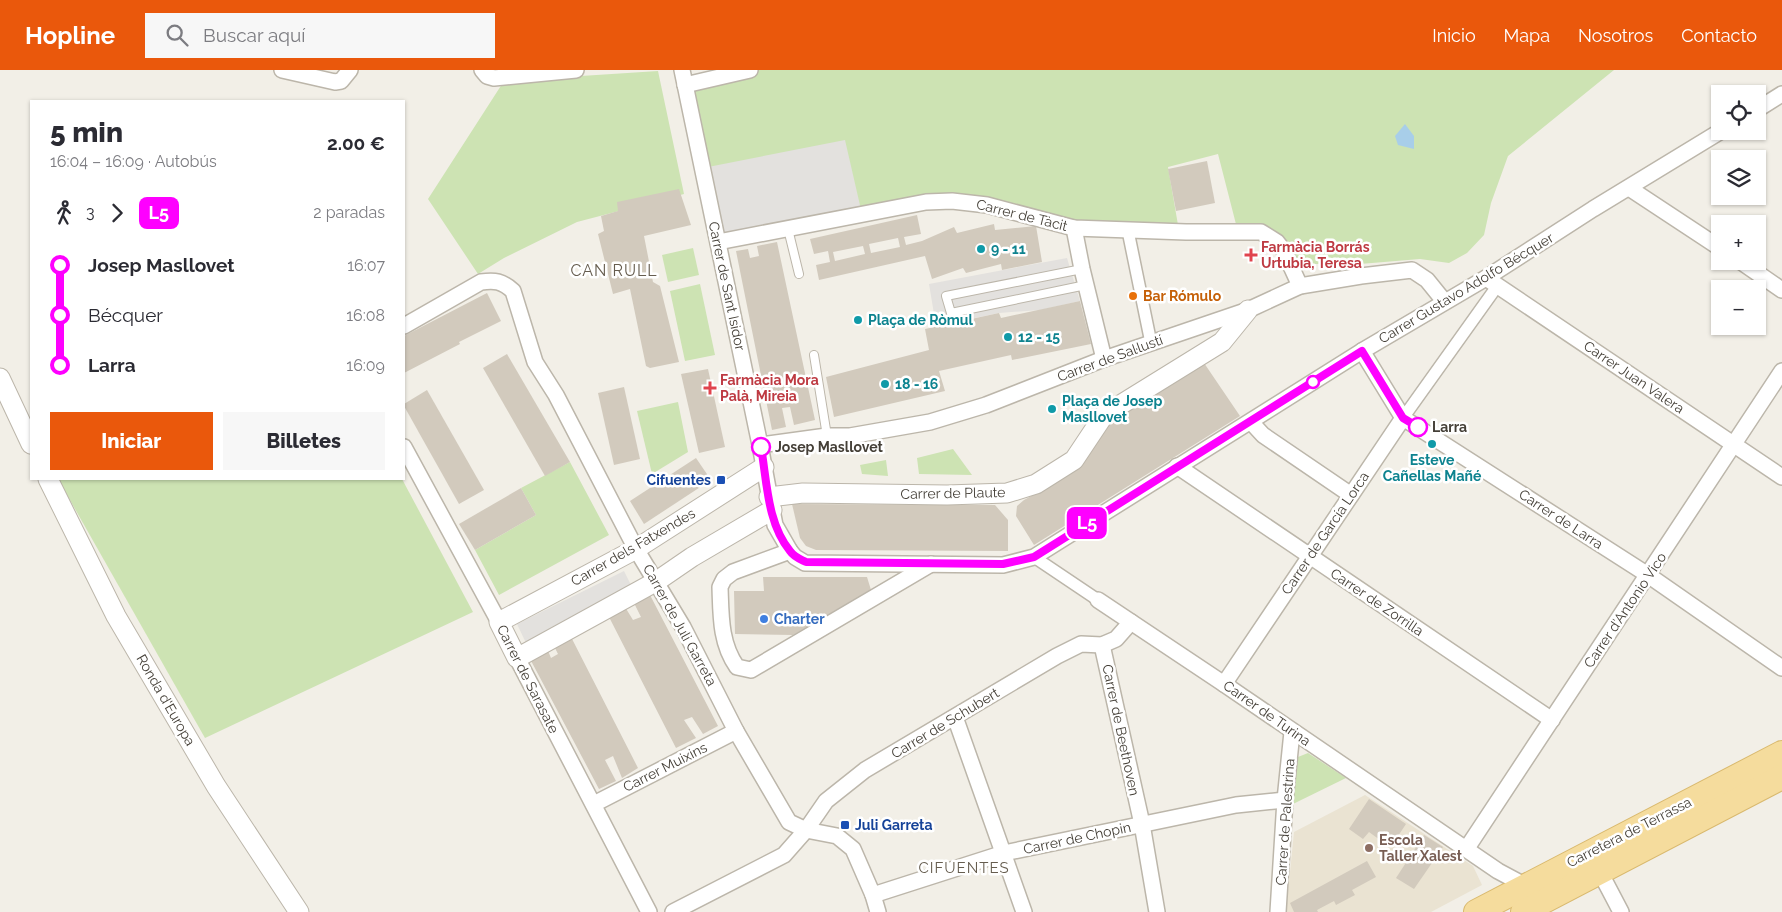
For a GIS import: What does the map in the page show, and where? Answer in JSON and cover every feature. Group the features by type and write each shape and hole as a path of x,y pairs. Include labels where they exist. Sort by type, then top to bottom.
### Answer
{"main road":[{"name":"Carretera de Terrassa","path":"1486,907 1782,753"},
{"name":"Carretera de Terrassa","path":"1523,912 1781,777"}],"street":[{"path":"282,70 335,82 341,81 350,70"},
{"path":"482,70 487,76 500,78 576,70"},
{"path":"684,77 750,70"},
{"name":"Carrer de Sant Isidor","path":"684,77 760,445 770,504 775,525 792,554"},
{"path":"1766,105 1780,97"},
{"name":"Carrer Gustavo Adolfo Bécquer","path":"792,554 806,562 1003,564 1034,557 1444,301 1492,282 1629,188 1711,137"},
{"path":"1629,188 1711,242"},
{"name":"Carrer de Tàcit","path":"718,242 926,202 952,201 987,204 1074,228 1128,231 1261,232 1277,242 1284,250 1300,286"},
{"path":"1074,228 1104,359"},
{"path":"1128,231 1151,343"},
{"name":"Carrer de Sal·lustí","path":"760,445 827,436 850,436 930,422 986,405 1104,359 1248,310 1300,286 1412,270 1427,280 1444,301"},
{"path":"1753,270 1782,290"},
{"name":"Carrer de Juli Garreta","path":"405,325 482,282 493,280 504,283 513,291 535,362 556,395 636,549 657,581 715,686 736,731 790,822 806,830 837,836 853,849 873,895"},
{"name":"Carrer de García Lorca","path":"1224,684 1492,282"},
{"name":"Carrer Juan Valera","path":"1492,282 1782,477"},
{"name":"Carrer de Plaute","path":"770,504 803,493 947,495 1007,493 1036,484 1074,460 1104,415 1222,342 1248,310"},
{"name":"Carrer de Larra","path":"1362,351 1403,418 1648,575 1782,668"},
{"name":"Carrer d'Antonio Vico","path":"1467,848 1782,371"},
{"path":"0,378 30,442"},
{"path":"1251,422 1263,435 1351,495"},
{"name":"Carrer de Sarasate","path":"405,449 499,622 649,912"},
{"name":"Carrer de Zorrilla","path":"1177,466 1552,720"},
{"name":"Carrer dels Fatxendes","path":"499,622 636,549 764,467"},
{"name":"Ronda d'Europa","path":"48,480 116,616 216,786 299,912"},
{"path":"517,658 657,581 770,504"},
{"path":"792,554 733,572 724,579 720,586 724,641 728,653 737,667 751,670 933,563"},
{"name":"Carrer de Turina","path":"1034,557 1467,848 1498,871 1526,886"},
{"name":"Carrer de Beethoven","path":"1131,622 1116,639 1102,645 1142,824 1157,912"},
{"name":"Carrer de Schubert","path":"673,912 784,855 806,830 826,801 865,770 1057,656 1081,644 1102,645"},
{"path":"955,717 1024,912"},
{"name":"Carrer Muixins","path":"594,804 736,731"},
{"name":"Carrer de Palestrina","path":"1278,912 1292,732"},
{"name":"Carrer de Chopin","path":"873,895 1004,853 1236,805 1286,800"},
{"path":"1486,907 1498,871"},
{"path":"1600,872 1621,912"},
{"path":"873,895 878,912"}],"lane":[{"path":"788,229 799,274"},
{"path":"1082,269 946,296 951,312 1086,285"},
{"path":"814,355 827,436"}],"shaded area":[{"path":"845,140 862,214 718,242 703,168"},
{"path":"1067,258 1080,301 1040,310 999,313 936,326 929,284"},
{"path":"624,571 633,589 526,643 517,624"},
{"name":"Escola Taller Xalest","path":"1365,795 1473,866 1482,885 1431,912 1286,912 1294,832"}],"green space":[{"path":"750,70 1614,70 1508,156 1491,203 1484,235 1467,253 1449,263 1420,259 1360,264 1305,264 1284,251 1277,242 1238,232 1218,154 1168,167 1178,225 1128,231 987,205 862,214 703,168 685,85"},
{"path":"658,71 684,194 577,222 504,258 478,274 428,199 504,81"},
{"path":"693,248 699,275 668,282 662,255"},
{"path":"700,284 715,355 685,361 670,291"},
{"path":"678,402 688,452 652,474 637,411"},
{"path":"953,449 972,475 919,474 917,458"},
{"path":"886,460 888,476 862,474 860,465"},
{"path":"570,462 609,535 499,595 475,550 536,515 521,488"},
{"path":"59,480 403,480 473,612 205,738"},
{"path":"1308,753 1346,778 1293,804 1298,757"}],"water":[{"path":"1405,124 1414,136 1414,149 1398,145 1395,136"}],"building":[{"path":"1207,161 1215,203 1176,211 1168,169"},
{"path":"679,189 691,225 644,236 653,282 660,286 679,362 650,368 646,366 630,289 613,294 598,234 604,231 601,216 618,211 617,202"},
{"path":"917,215 921,234 904,237 906,245 922,241 954,227 957,233 994,224 995,230 1036,226 1042,262 1002,270 1001,264 966,273 963,268 932,279 925,256 819,280 816,265 830,262 828,251 814,254 810,239","holes":["898,238 900,247 871,253 869,244","863,246 865,254 835,261 833,252"]},
{"path":"777,242 815,420 794,425 790,407 782,408 786,427 772,430 736,251 748,249 750,258 759,256 757,246"},
{"path":"487,293 501,321 405,372 405,335"},
{"path":"1080,301 1091,344 1012,360 1011,355 939,371 945,391 834,417 826,377 929,350 925,329 999,313 1001,318"},
{"path":"507,354 570,462 545,476 483,368"},
{"path":"1202,360 1240,416 1034,545 1016,516 1017,506 1024,500 1057,482 1112,415"},
{"path":"708,369 725,447 699,453 681,374"},
{"path":"624,387 640,459 614,465 598,393"},
{"path":"427,390 484,490 459,504 405,408 405,403"},
{"path":"696,458 711,480 644,524 630,501"},
{"path":"521,488 536,515 475,550 459,524"},
{"path":"792,504 995,505 1008,520 1008,551 816,550 806,546 800,538"},
{"path":"763,577 867,577 871,590 793,635 735,634 734,591 764,591"},
{"path":"650,595 718,726 703,734 692,717 684,720 696,738 676,748 609,617 625,607 633,620 641,617 634,603"},
{"path":"570,635 638,768 622,778 613,756 605,760 616,781 599,789 529,657 546,646 551,658 558,654 553,644"},
{"path":"1369,799 1406,824 1396,839 1384,831 1380,840 1369,832 1363,839 1349,829"},
{"path":"1424,835 1443,847 1414,889 1396,878"},
{"path":"1367,861 1376,877 1352,890 1355,895 1336,905 1334,901 1317,910 1318,912 1294,912 1290,903"}],"bus line":[{"name":"L5","path":"761,447 775,525 795,557 806,562 1003,564 1034,557 1362,351 1403,418 1418,427"}],"place":[{"name":"9 - 11","path":"981,249"},
{"name":"Farmàcia Borrás Urtubia, Teresa","path":"1251,255"},
{"name":"Bar Rómulo","path":"1133,296"},
{"name":"Plaça de Ròmul","path":"858,320"},
{"name":"12 - 15","path":"1008,337"},
{"name":"18 - 16","path":"885,384"},
{"name":"Farmàcia Mora Palà, Mireia","path":"710,388"},
{"name":"Plaça de Josep Masllovet","path":"1052,409"},
{"name":"Larra","path":"1418,427"},
{"name":"Esteve Cañellas Mañé","path":"1432,444"},
{"name":"Josep Masllovet","path":"761,447"},
{"name":"Cifuentes","path":"721,480"},
{"name":"Charter","path":"764,619"},
{"name":"Juli Garreta","path":"845,825"},
{"name":"Escola Taller Xalest","path":"1369,848"}],"district":[{"name":"CAN RULL","path":"614,270"},
{"name":"CIFUENTES","path":"964,868"}]}
